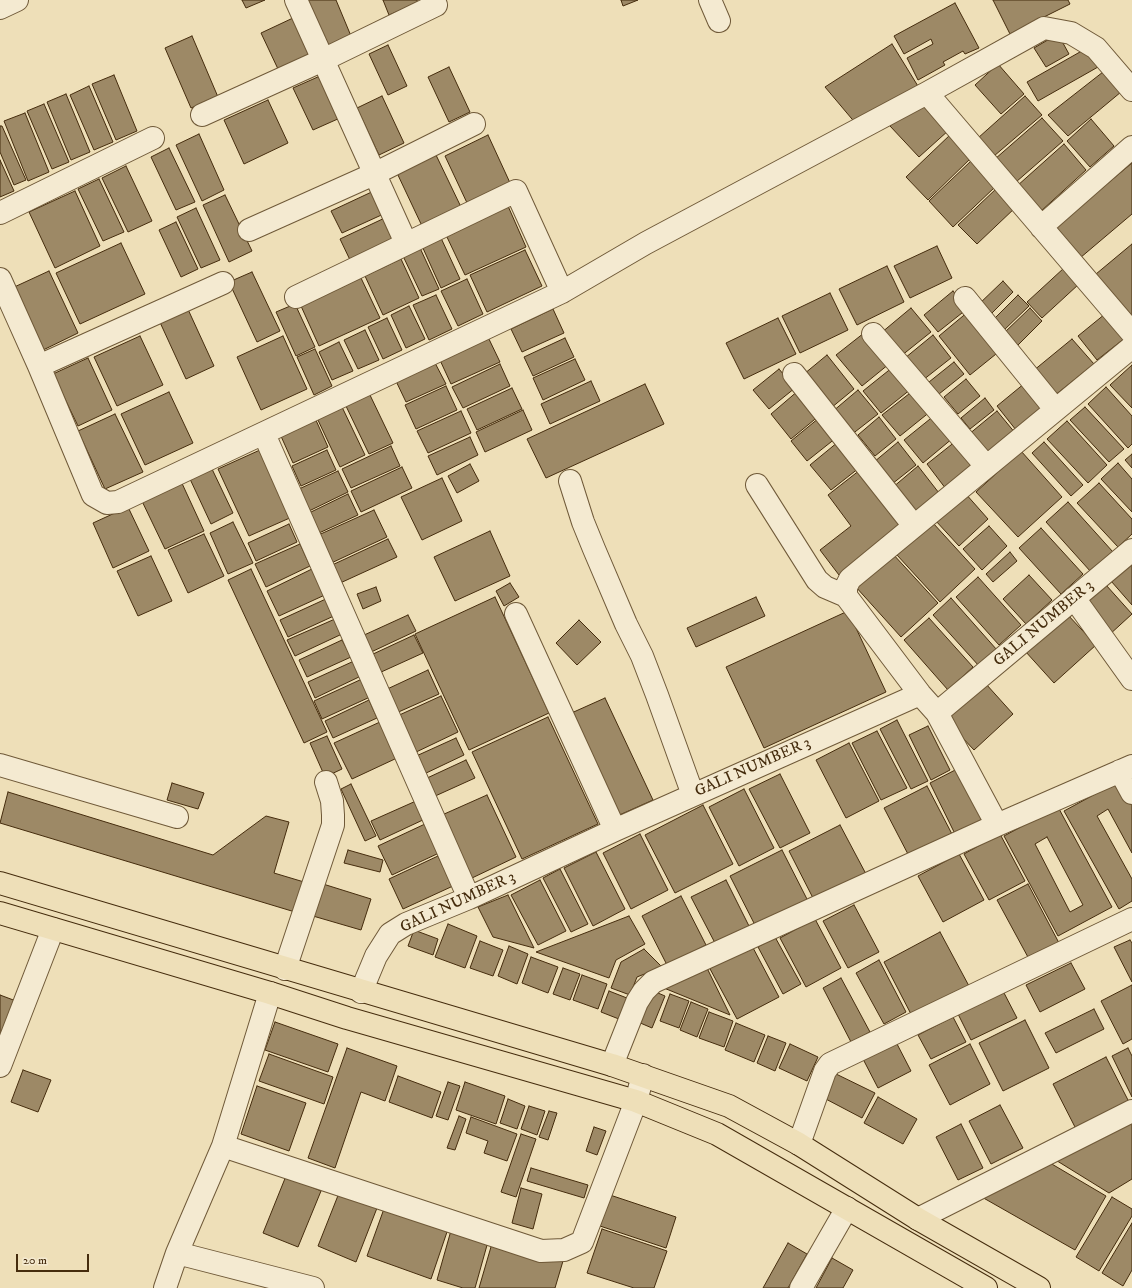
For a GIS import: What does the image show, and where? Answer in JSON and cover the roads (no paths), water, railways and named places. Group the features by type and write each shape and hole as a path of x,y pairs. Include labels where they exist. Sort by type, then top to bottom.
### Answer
{"main road":[{"path":"0,883 361,992 612,1065 730,1106 799,1144 918,1219 1039,1288"},
{"path":"0,913 270,993 347,1018 636,1101 717,1134 986,1288"}],"street":[{"path":"0,8 17,0"},
{"path":"296,0 406,243"},
{"path":"710,0 719,21"},
{"path":"202,115 323,60 436,5"},
{"path":"0,279 39,366 93,496 107,503 118,502 562,292 646,243 927,93 1044,28 1072,33 1096,48 1132,90"},
{"path":"927,93 1132,333"},
{"path":"249,230 374,174 474,124"},
{"path":"0,213 153,138"},
{"path":"1041,227 1132,147"},
{"path":"296,297 406,243 516,192 562,292"},
{"path":"39,366 223,283"},
{"path":"965,298 1055,410"},
{"path":"873,334 986,466"},
{"path":"846,596 846,587 850,579 1132,346"},
{"path":"794,374 914,526"},
{"path":"264,434 469,898"},
{"path":"570,481 591,542 626,624 642,656 693,795"},
{"path":"757,484 816,580 825,587 846,596 920,694 937,713 997,825"},
{"name":"GALI NUMBER 3","path":"937,713 1132,550"},
{"path":"1074,598 1132,679"},
{"path":"516,614 615,830"},
{"name":"GALI NUMBER 3","path":"361,992 376,956 390,934 406,924 469,898 615,830 920,694"},
{"path":"0,765 176,817"},
{"path":"612,1065 637,1002 644,991 653,982 997,825 1126,768 1132,794"},
{"path":"285,969 333,826 334,815 332,801 326,782"},
{"path":"799,1144 825,1071 830,1064 1132,919"},
{"path":"0,1066 53,928"},
{"path":"165,1288 177,1253 222,1146 270,993"},
{"path":"222,1146 541,1251 564,1250 582,1242 636,1101 643,1075"},
{"path":"918,1219 1132,1110"},
{"path":"801,1288 847,1208"},
{"path":"177,1253 313,1288"}]}
